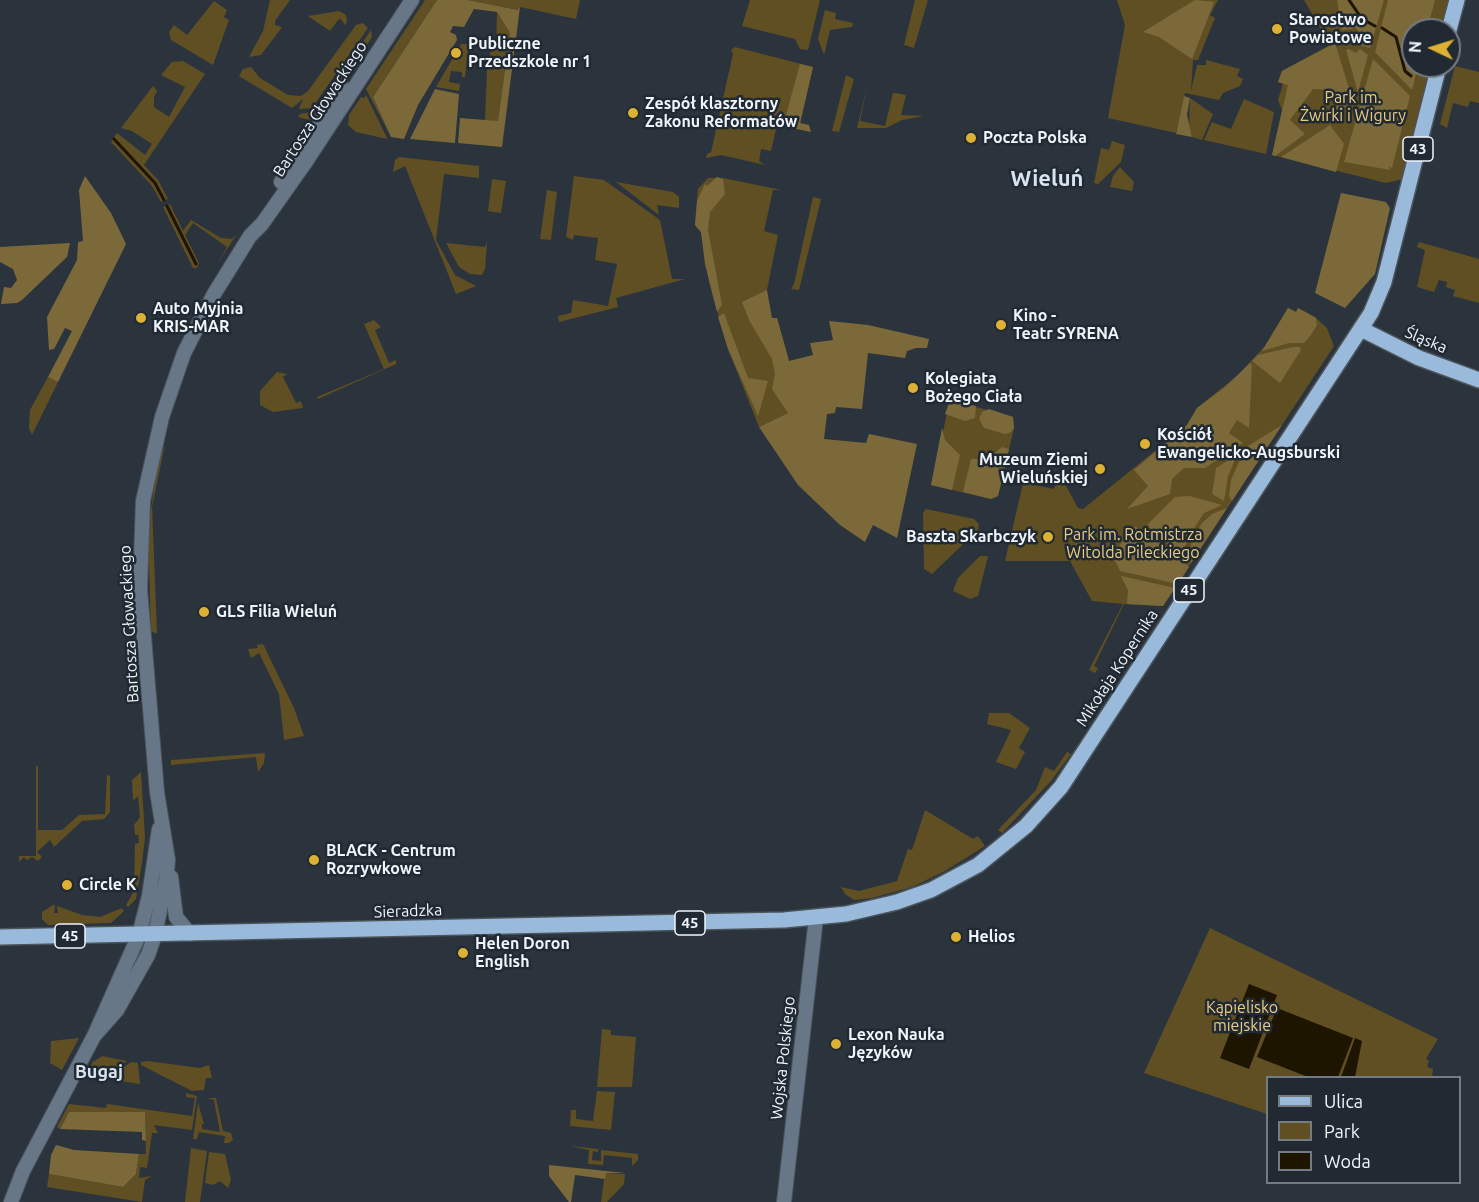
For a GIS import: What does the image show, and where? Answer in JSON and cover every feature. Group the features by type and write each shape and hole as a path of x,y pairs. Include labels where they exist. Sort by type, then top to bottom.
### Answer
{"main road":[{"path":"1452,18 1457,0"},
{"name":"43","path":"1361,329 1378,300 1384,282 1436,78"},
{"name":"Śląska","path":"1361,329 1419,358 1479,380"},
{"name":"Mikołaja Kopernika","path":"816,918 875,908 931,890 978,864 1017,834 1043,808 1061,787 1361,329"},
{"name":"Sieradzka","path":"0,937 816,918"}],"street":[{"name":"Bartosza Głowackiego","path":"147,935 168,860 160,821 140,589 143,501 157,433 184,353 214,294 252,233 266,204 400,0"},
{"name":"Bartosza Głowackiego","path":"252,233 262,224 305,163 411,0"},
{"name":"Bartosza Głowackiego","path":"147,935 149,896 160,821"},
{"path":"168,860 176,917 190,934"},
{"name":"Wojska Polskiego","path":"784,1202 816,918"},
{"path":"10,1202 23,1171 147,935"},
{"path":"2,1202 23,1171"}],"green space":[{"path":"270,0 290,0 275,21 275,25 282,27 261,55 249,57 263,31"},
{"path":"425,0 437,0 373,97 391,137 366,89"},
{"path":"437,0 468,0 518,10 520,7 502,147 458,143 460,118 498,121 510,33 497,12 474,9 464,27 453,26 450,32 456,35 457,40 418,105 404,139 391,137 373,97"},
{"path":"468,0 580,0 576,19 520,7 519,10"},
{"path":"750,0 820,0 808,50 800,49 795,39 742,26"},
{"path":"915,0 928,0 914,48 904,45"},
{"path":"1117,0 1218,0 1210,15 1215,18 1198,60 1193,60 1191,91 1197,65 1206,65 1206,60 1240,69 1237,76 1243,79 1240,86 1223,93 1219,100 1185,93 1176,133 1108,118 1125,25"},
{"path":"1195,0 1214,2 1192,59 1159,37 1143,32"},
{"name":"Park im. Żwirki i Wigury","path":"1304,0 1449,0 1444,18 1401,18 1401,78 1429,78 1403,179 1386,183 1272,155 1282,110 1278,100 1283,84 1278,82 1282,71 1330,45"},
{"path":"1337,0 1384,0 1370,48 1360,45 1361,35 1356,28 1342,30"},
{"path":"1388,0 1435,0 1430,18 1401,18 1401,78 1415,78 1412,90 1375,52"},
{"path":"214,1 227,10 224,17 229,20 213,65 171,40 169,32 174,25 187,35"},
{"path":"825,10 836,13 835,19 853,23 852,27 830,30 824,55 818,39"},
{"path":"339,11 346,15 347,22 345,25 341,19 338,20 330,31 308,16"},
{"path":"497,12 510,33 498,122 485,120 487,71 491,49 496,49"},
{"path":"363,23 368,28 312,108 299,109 303,99 292,108 239,76 243,69 251,67 260,78 288,95 301,96 308,91 356,25"},
{"path":"371,30 372,37 324,111 311,120 298,117 300,114 316,111"},
{"path":"1335,43 1353,101 1332,117 1340,97 1330,90 1313,89 1290,120 1305,134 1275,156 1272,155 1288,85 1278,82 1282,71"},
{"path":"461,44 469,44 465,77 462,77 462,72 451,71 449,82 460,84 459,91 436,87"},
{"path":"735,47 813,67 799,129 777,125 771,151 761,149 759,161 765,165 721,155 706,158 711,152 733,54 731,50"},
{"path":"1349,49 1356,53 1360,49 1368,55 1358,92 1346,50"},
{"path":"1373,59 1410,96 1392,168 1388,166 1391,170 1344,162"},
{"path":"183,61 205,74 144,165 158,180 168,199 161,202 152,186 111,142 117,133 145,155 152,144 132,131 121,128 153,86 157,91 154,97 154,107 169,117 185,87 161,75 172,62"},
{"path":"800,64 813,67 800,123 809,125 811,132 783,126"},
{"path":"1461,68 1479,72 1479,103 1470,101 1468,107 1453,103 1447,128 1440,124 1452,78 1461,78"},
{"path":"846,75 854,79 839,132 832,131"},
{"path":"867,87 860,121 885,126 893,93 906,95 901,115 924,116 902,120 886,128 857,128"},
{"path":"435,89 459,94 455,143 410,139"},
{"path":"366,95 387,139 356,132 348,125 349,115 361,97 364,98"},
{"path":"1184,96 1190,98 1187,115 1192,137 1176,134"},
{"path":"1190,98 1213,114 1202,140 1192,137 1189,128"},
{"path":"1244,99 1274,112 1266,154 1204,140 1212,122 1231,129"},
{"path":"1330,125 1344,144 1336,172 1281,157"},
{"path":"1112,141 1125,145 1121,162 1098,184 1094,183 1101,148 1109,150"},
{"path":"399,157 479,166 479,178 444,174 436,240 455,275 476,286 456,294 405,166 393,172 395,160"},
{"path":"1120,167 1134,182 1132,191 1110,187 1113,176"},
{"path":"85,176 111,213 126,244 58,382 48,377 72,331 65,328 54,349 49,350 47,317 77,260 78,242 83,241 79,190"},
{"path":"574,176 604,180 660,220 672,279 685,279 616,298 618,307 559,322 558,316 571,313 573,300 608,306 617,264 595,260 598,238 574,235 573,240 566,237"},
{"path":"717,177 723,179 725,194 710,212 708,230 722,305 717,312 705,264 701,232 695,225 697,201 705,184 707,186"},
{"path":"708,178 723,178 781,190 773,190 764,231 778,235 767,290 767,301 772,318 777,318 789,361 807,404 759,427 728,349 709,282 701,232 695,225 698,189"},
{"path":"492,179 506,181 501,213 488,211"},
{"path":"616,182 673,192 679,197 679,208 657,205 659,215"},
{"path":"547,190 557,192 551,240 540,239"},
{"path":"1341,193 1386,202 1390,208 1375,274 1345,308 1315,293"},
{"path":"813,197 821,199 799,290 791,289 794,284"},
{"path":"170,204 183,231 191,220 221,238 232,239 237,234 217,264 227,247 193,223 185,235 199,263 197,268 193,268 163,207"},
{"path":"487,241 485,269 482,275 470,274 459,267 446,243 485,247"},
{"path":"1419,242 1479,259 1479,303 1453,296 1455,290 1446,287 1447,282 1439,280 1434,292 1417,287 1425,250 1417,247"},
{"path":"70,243 67,257 22,300 17,303 1,304 4,287 11,288 17,280 13,269 0,262 0,247"},
{"path":"767,290 772,318 777,318 789,361 813,355 810,343 833,340 829,321 868,325 929,339 927,348 907,351 905,358 868,353 862,409 836,407 835,413 827,414 824,439 866,443 869,434 917,444 897,538 873,525 865,542 840,525 798,485 759,427 788,413 772,389 775,374 772,359 749,320 742,302"},
{"name":"Park im. Rotmistrza Witolda Pileckiego","path":"1288,308 1296,312 1298,308 1315,317 1327,328 1334,346 1163,606 1124,604 1094,666 1098,668 1095,673 1089,670 1123,604 1092,601 1070,561 1005,561 1025,475 1025,483 1054,489 1056,482 1065,484 1078,508 1083,509 1187,425 1197,408 1237,376 1265,346"},
{"path":"1288,308 1296,312 1298,308 1316,318 1317,325 1311,335 1304,343 1289,343 1262,351"},
{"path":"724,313 748,378 768,381 758,416 728,349 718,317"},
{"path":"374,320 381,327 375,330 389,363 396,360 396,364 318,399 317,397 384,369 364,324"},
{"path":"1300,347 1301,350 1280,383 1252,361 1258,355"},
{"path":"1250,363 1252,365 1249,428 1237,420 1229,433 1243,443 1205,468 1184,468 1172,479 1170,494 1127,509 1148,486 1134,470 1187,425 1197,408 1225,387"},
{"path":"277,372 287,374 283,377 296,403 301,401 303,408 273,412 260,405 260,391"},
{"path":"48,377 58,382 32,435 29,428 30,410"},
{"path":"950,400 1013,417 1014,428 998,496 991,499 931,485"},
{"path":"950,400 976,406 975,418 965,421 945,414"},
{"path":"989,409 1013,417 1014,428 1011,432 1005,434 984,428 979,419 982,412"},
{"path":"1282,425 1232,501 1229,496 1231,480 1243,453 1248,446"},
{"path":"942,428 945,440 960,455 952,490 931,485"},
{"path":"165,444 152,507 157,633 155,633 151,631 148,530 157,468"},
{"path":"1002,447 1009,449 998,496 991,499 963,492 971,459 987,459"},
{"path":"1237,455 1228,476 1224,501 1212,494 1216,468"},
{"path":"1190,496 1222,505 1204,513 1189,536 1185,548 1186,559 1150,529 1148,524 1175,497"},
{"path":"1227,508 1191,563 1191,541 1202,523 1212,514"},
{"path":"926,509 974,519 979,524 978,530 932,574 924,569 923,513"},
{"path":"1132,526 1144,530 1189,567 1178,584 1120,571 1113,556"},
{"path":"980,556 988,556 978,596 970,599 953,591 958,578"},
{"path":"1121,576 1175,588 1163,606 1127,604 1128,590"},
{"path":"263,644 294,708 304,736 284,740 279,694 259,653 251,658 248,649 258,648 257,645"},
{"path":"989,713 1009,713 1030,728 1019,748 1025,752 1016,769 996,762 1011,730 987,724"},
{"path":"1067,752 1071,754 1051,781 1002,833 998,830 1036,790 1045,767 1054,771"},
{"path":"265,753 264,763 258,772 256,757 171,765 171,760"},
{"path":"36,766 38,766 38,830 62,830 79,815 105,814 107,775 110,776 110,812 104,819 82,821 54,847 50,840 37,852 42,857 38,861 32,857 27,860 24,857 19,862 19,856 36,856"},
{"path":"141,772 145,837 136,899 128,907 126,905 134,891 135,844 139,843 138,831 138,835 135,835 134,825 140,817 138,796 133,801 132,780"},
{"path":"925,810 973,839 978,836 985,846 945,871 912,887 872,898 854,900 845,894 841,887 859,891 897,881 908,849 912,850"},
{"path":"55,905 54,913 58,913 57,906 82,915 100,917 122,908 124,911 111,923 48,925 42,919 42,912"},
{"name":"Kąpielisko miejskie","path":"1210,928 1438,1039 1426,1059 1429,1061 1427,1067 1433,1069 1432,1076 1266,1076 1266,1114 1144,1073"},
{"path":"602,1029 611,1030 611,1035 636,1037 632,1087 597,1087"},
{"path":"79,1038 62,1070 50,1063 51,1041"},
{"path":"102,1056 127,1061 103,1079 85,1076 93,1062"},
{"path":"131,1062 138,1063 140,1084 107,1079"},
{"path":"141,1062 200,1068 209,1065 212,1078 206,1078 204,1090 192,1091 141,1065"},
{"path":"597,1091 615,1092 611,1130 570,1126 571,1110 576,1110 576,1119 593,1121"},
{"path":"186,1093 197,1096 192,1130 154,1125 158,1133 152,1133 147,1168 140,1167 139,1178 152,1176 145,1180 142,1202 47,1187 49,1174 123,1187 136,1174 139,1154 146,1154 145,1112 69,1112 60,1129 57,1127 69,1104 106,1108 107,1104 192,1116 195,1098 186,1097"},
{"path":"207,1098 216,1098 223,1131 231,1133 233,1140 229,1143 224,1143 225,1136 199,1132 197,1139 193,1139 198,1103 204,1124 202,1124 202,1129 220,1132 214,1100"},
{"path":"69,1112 145,1112 146,1141 142,1140 142,1132 60,1129"},
{"path":"56,1145 74,1150 139,1154 136,1174 123,1187 49,1174 51,1155"},
{"path":"570,1146 598,1149 598,1152 593,1151 592,1160 601,1161 601,1150 638,1154 638,1160 632,1166 632,1158 604,1155 603,1165 588,1164 589,1150"},
{"path":"191,1148 207,1151 200,1202 185,1202"},
{"path":"209,1152 225,1154 231,1180 228,1188 220,1181 213,1185 205,1183"},
{"path":"549,1165 625,1173 606,1173 605,1179 575,1175 571,1202 569,1202 549,1176"},
{"path":"605,1173 625,1174 624,1184 607,1202 601,1202"}],"water":[{"path":"1249,984 1277,995 1249,1069 1220,1058"},
{"path":"1277,1008 1353,1038 1338,1076 1305,1076 1257,1057"},
{"path":"1355,1038 1362,1041 1355,1076 1341,1076"}],"waterway":[{"path":"1349,0 1362,19 1375,26"},
{"path":"1382,28 1396,37 1401,56"},
{"path":"114,139 155,183 164,200"},
{"path":"167,206 196,264"}],"place":[{"name":"Starostwo Powiatowe","path":"1277,29"},
{"name":"Publiczne Przedszkole nr 1","path":"456,53"},
{"name":"Zespół klasztorny Zakonu Reformatów","path":"633,113"},
{"name":"Poczta Polska","path":"971,138"},
{"name":"Auto Myjnia KRIS-MAR","path":"141,318"},
{"name":"Kino - Teatr SYRENA","path":"1001,325"},
{"name":"Kolegiata Bożego Ciała","path":"913,388"},
{"name":"Kościół Ewangelicko-Augsburski","path":"1145,444"},
{"name":"Muzeum Ziemi Wieluńskiej","path":"1100,469"},
{"name":"Baszta Skarbczyk","path":"1048,537"},
{"name":"GLS Filia Wieluń","path":"204,612"},
{"name":"BLACK - Centrum Rozrywkowe","path":"314,860"},
{"name":"Circle K","path":"67,885"},
{"name":"Helios","path":"956,937"},
{"name":"Helen Doron English","path":"463,953"},
{"name":"Lexon Nauka Języków","path":"836,1044"}],"district":[{"name":"Wieluń","path":"1047,179"},
{"name":"Bugaj","path":"99,1072"}]}
